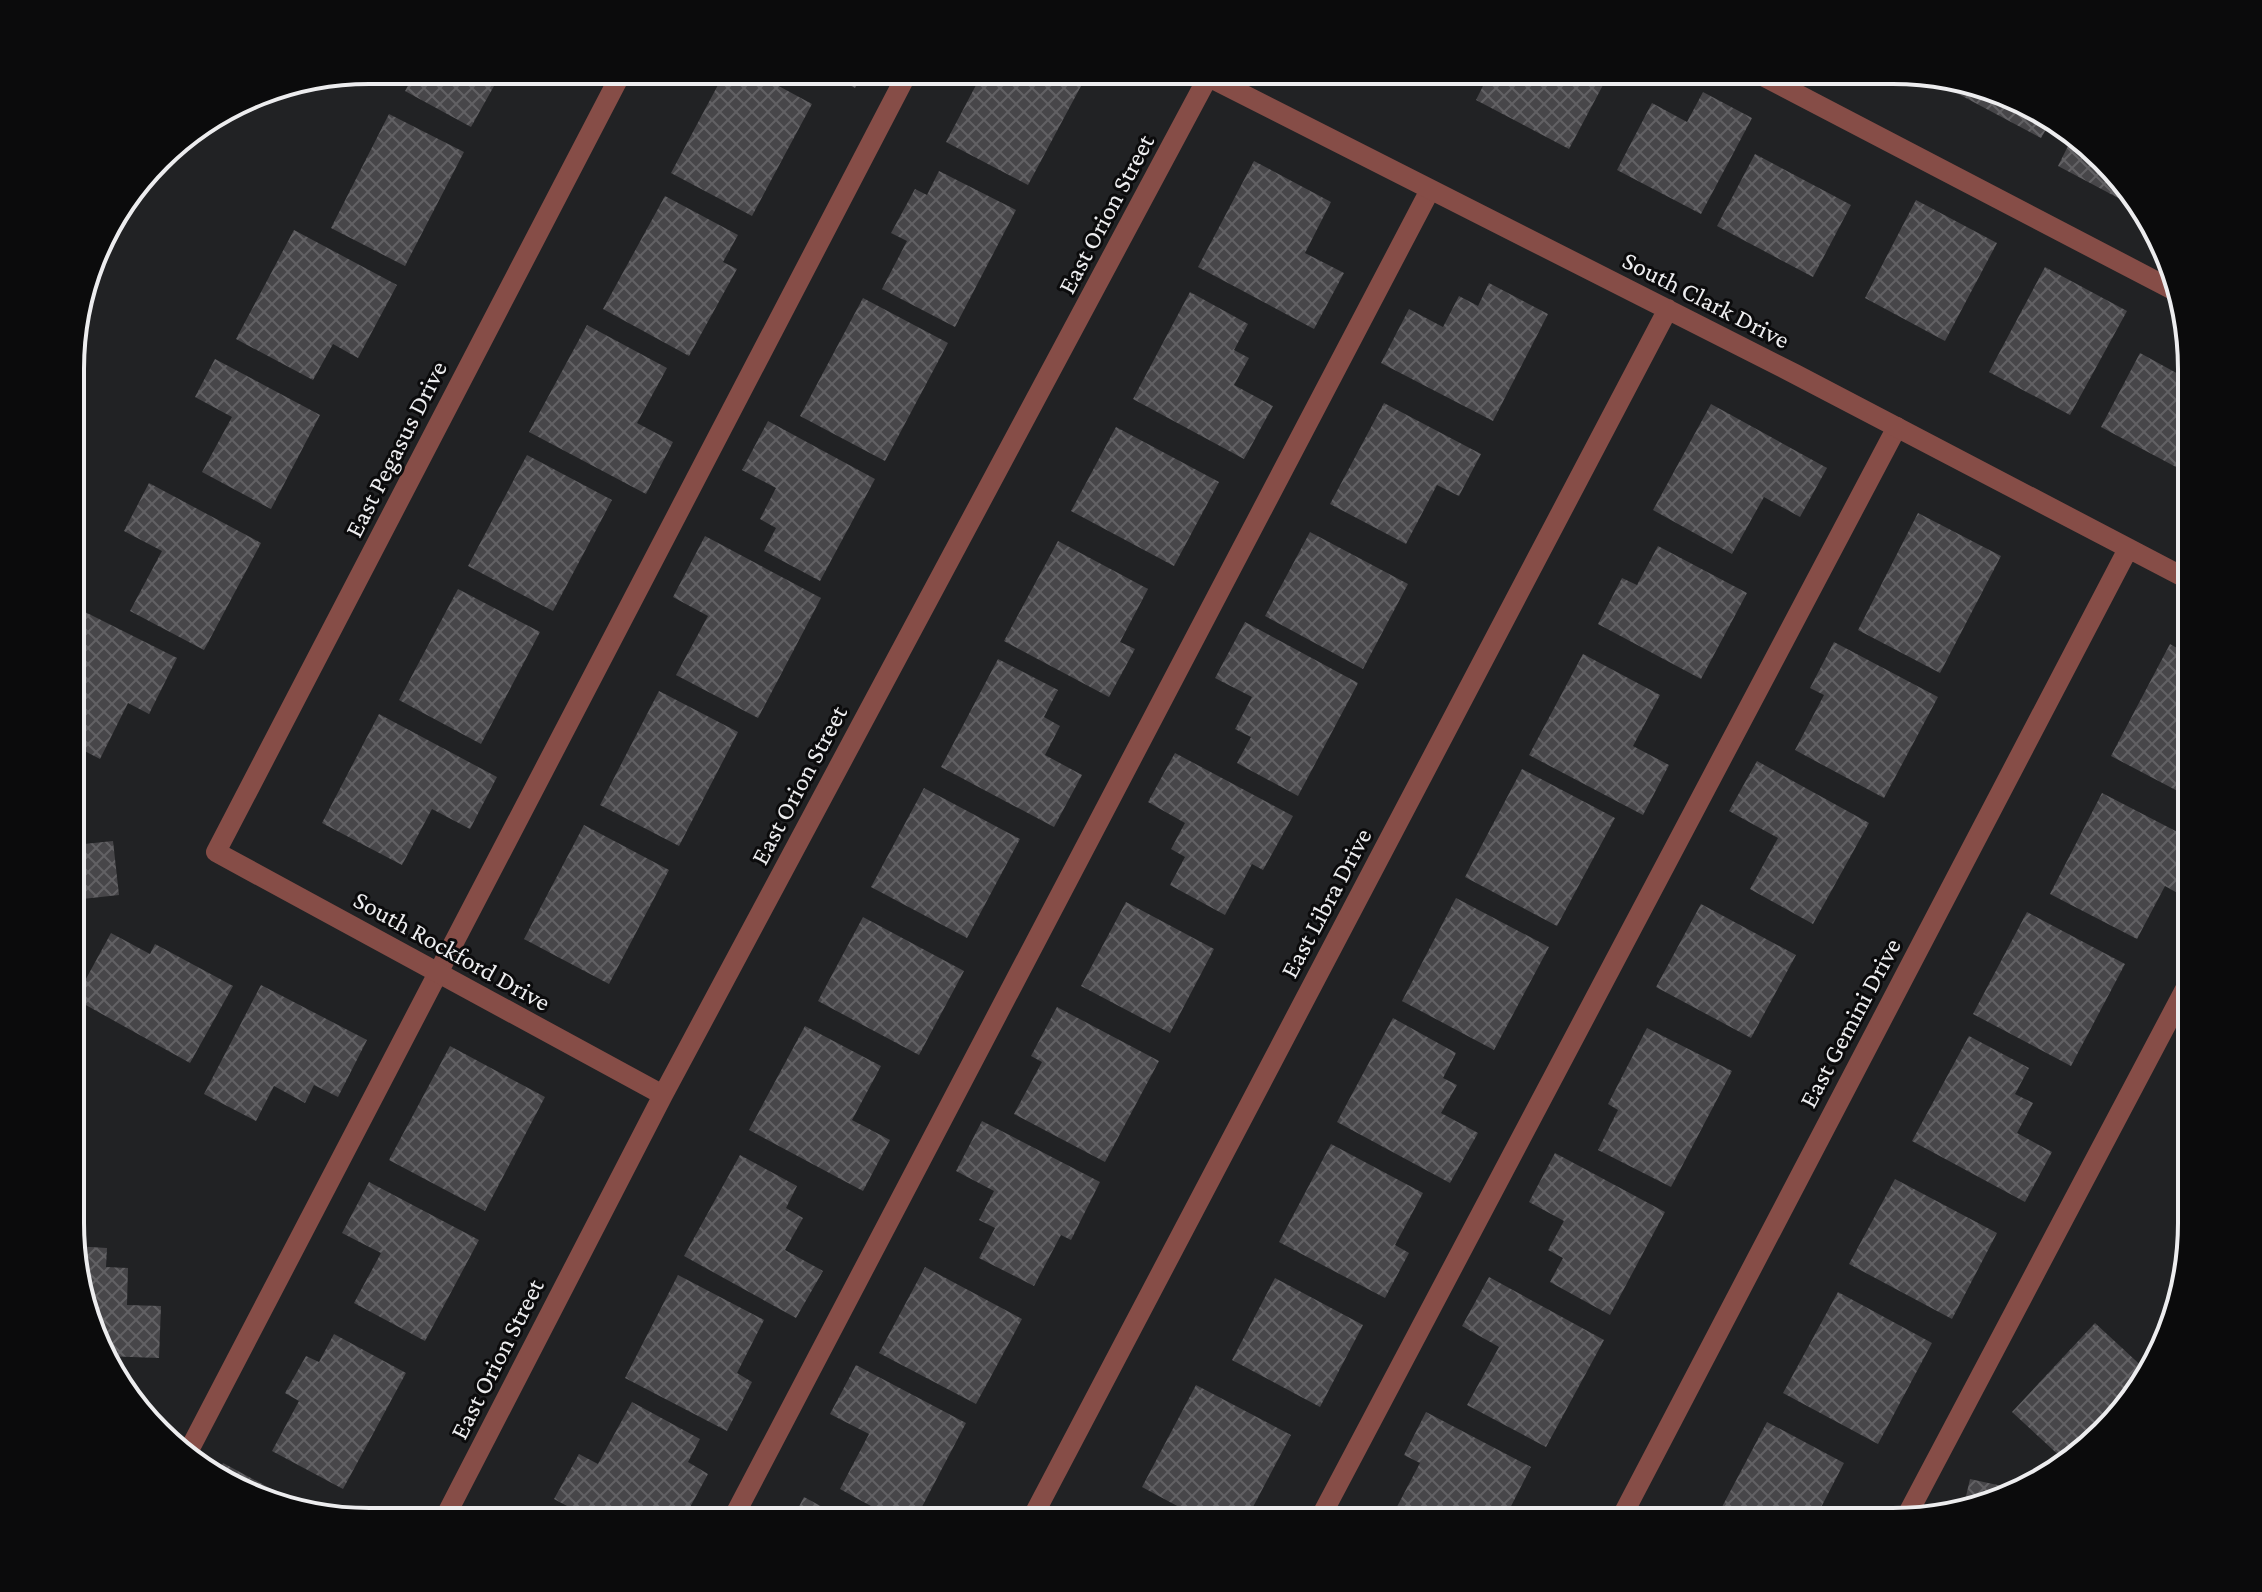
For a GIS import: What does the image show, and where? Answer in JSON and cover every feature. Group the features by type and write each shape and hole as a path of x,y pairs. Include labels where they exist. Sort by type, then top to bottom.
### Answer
{"street":[{"name":"East Pegasus Drive","path":"216,852 616,84"},
{"path":"191,1446 902,84"},
{"name":"East Orion Street","path":"450,1508 663,1095 1197,84"},
{"name":"South Clark Drive","path":"1222,84 1668,309 2177,574"},
{"path":"1778,84 2166,286"},
{"path":"738,1508 1430,190"},
{"name":"East Libra Drive","path":"1037,1508 1668,309"},
{"path":"1325,1508 1897,427"},
{"name":"East Gemini Drive","path":"1626,1508 2128,549"},
{"name":"South Rockford Drive","path":"216,852 663,1095"},
{"path":"1911,1507 2178,1003"}],"building":[{"path":"409,84 495,84 471,127 405,91"},
{"path":"719,84 775,84 812,104 752,216 671,173"},
{"path":"977,84 1082,84 1028,185 946,142"},
{"path":"1484,84 1604,84 1569,149 1476,100"},
{"path":"1949,89 1985,99 2036,122 2046,129 2041,138"},
{"path":"1703,92 1752,118 1701,214 1617,170 1652,103 1687,122"},
{"path":"389,114 464,152 405,266 331,228"},
{"path":"2069,144 2095,167 2123,200 2058,166"},
{"path":"1755,154 1851,205 1813,277 1717,226"},
{"path":"1254,161 1331,202 1305,253 1344,273 1314,329 1198,267"},
{"path":"939,171 1016,210 955,327 882,289 907,241 891,233 915,189 927,195"},
{"path":"665,196 738,235 723,262 737,269 689,356 603,309"},
{"path":"1916,200 1997,243 1945,341 1865,298"},
{"path":"294,230 397,285 358,358 333,344 313,380 236,339"},
{"path":"2045,267 2127,311 2070,415 1989,372"},
{"path":"1489,283 1548,314 1493,421 1381,363 1409,309 1443,327 1459,296 1478,306"},
{"path":"1190,292 1248,324 1234,350 1249,358 1234,385 1273,406 1244,459 1133,399"},
{"path":"863,298 948,343 885,461 800,416"},
{"path":"587,325 667,368 637,423 673,442 646,494 529,432"},
{"path":"2140,353 2177,373 2177,468 2101,427"},
{"path":"215,359 320,415 271,509 202,472 232,417 195,397"},
{"path":"1384,403 1481,454 1459,496 1437,485 1406,544 1330,504"},
{"path":"1711,404 1827,468 1800,517 1764,497 1732,554 1653,510"},
{"path":"768,421 875,479 820,581 764,551 776,528 760,519 776,488 742,470"},
{"path":"1116,427 1219,482 1174,566 1071,511"},
{"path":"527,455 612,500 553,611 468,566"},
{"path":"149,483 261,543 204,650 130,611 162,551 124,531"},
{"path":"1918,513 2001,556 1940,673 1858,630"},
{"path":"1310,532 1408,584 1363,669 1265,616"},
{"path":"705,536 821,598 758,718 676,675 708,616 673,597"},
{"path":"1058,541 1148,589 1120,642 1135,649 1109,697 1004,641"},
{"path":"1658,546 1747,593 1701,679 1598,624 1622,578 1637,585"},
{"path":"458,589 540,632 481,744 399,700"},
{"path":"84,612 177,658 149,714 128,703 100,759 84,751"},
{"path":"1245,622 1358,683 1298,796 1237,763 1251,737 1235,729 1252,697 1215,678"},
{"path":"1834,642 1938,697 1884,798 1795,750 1824,695 1810,688"},
{"path":"2170,644 2177,648 2178,791 2111,756"},
{"path":"1583,654 1660,695 1633,746 1669,765 1643,815 1529,755"},
{"path":"998,659 1058,690 1044,717 1060,726 1045,755 1082,775 1054,827 941,767"},
{"path":"659,691 738,732 679,846 600,805"},
{"path":"379,714 497,777 470,829 432,809 402,865 322,823"},
{"path":"1175,753 1293,816 1263,870 1252,864 1225,915 1170,885 1185,857 1171,849 1185,823 1148,802"},
{"path":"1757,761 1869,823 1813,924 1750,889 1778,838 1729,811"},
{"path":"1522,769 1615,818 1557,926 1465,877"},
{"path":"924,788 1020,839 967,938 871,887"},
{"path":"2102,793 2178,832 2178,893 2165,886 2137,939 2050,894"},
{"path":"584,825 669,870 609,984 524,939"},
{"path":"113,841 119,895 85,899 85,844"},
{"path":"1456,898 1549,947 1494,1050 1402,1001"},
{"path":"1126,902 1214,949 1170,1033 1081,986"},
{"path":"1701,904 1796,955 1751,1038 1656,987"},
{"path":"2027,912 2125,964 2071,1066 1973,1014"},
{"path":"863,917 964,971 919,1055 818,1001"},
{"path":"111,933 150,954 155,944 233,986 190,1063 85,1004 85,981"},
{"path":"261,985 367,1040 338,1097 314,1085 305,1103 274,1086 256,1121 204,1094"},
{"path":"1057,1007 1159,1061 1105,1162 1014,1114 1042,1062 1031,1056"},
{"path":"1393,1018 1456,1053 1443,1078 1457,1085 1441,1113 1478,1133 1450,1183 1337,1122"},
{"path":"805,1026 881,1066 852,1120 890,1140 863,1191 749,1130"},
{"path":"1647,1028 1732,1071 1671,1187 1598,1150 1618,1110 1608,1104"},
{"path":"1969,1036 2029,1068 2015,1094 2033,1103 2017,1133 2052,1152 2025,1202 1912,1141"},
{"path":"450,1046 545,1097 485,1211 389,1160"},
{"path":"982,1121 1100,1182 1071,1240 1061,1235 1034,1286 979,1258 995,1228 979,1220 994,1191 956,1171"},
{"path":"1331,1144 1423,1193 1395,1245 1409,1253 1385,1298 1279,1242"},
{"path":"1555,1153 1665,1212 1610,1315 1550,1282 1563,1258 1548,1250 1564,1221 1529,1202"},
{"path":"740,1155 797,1186 786,1208 803,1218 785,1250 823,1271 796,1318 684,1256"},
{"path":"1895,1179 1997,1233 1952,1319 1849,1264"},
{"path":"369,1182 479,1240 425,1341 354,1303 381,1253 342,1233"},
{"path":"85,1247 107,1248 106,1267 128,1268 127,1305 161,1306 159,1358 117,1356 99,1315 89,1279"},
{"path":"925,1267 1022,1319 976,1404 879,1353"},
{"path":"678,1275 764,1320 737,1373 752,1382 727,1431 625,1378"},
{"path":"1489,1277 1604,1340 1546,1447 1467,1405 1499,1347 1462,1326"},
{"path":"1275,1278 1363,1325 1320,1407 1232,1360"},
{"path":"1838,1292 1932,1343 1878,1444 1783,1393"},
{"path":"2095,1323 2140,1365 2095,1425 2058,1455 2012,1412"},
{"path":"334,1334 406,1373 343,1489 272,1451 299,1401 285,1393 306,1356 319,1362"},
{"path":"856,1365 966,1423 921,1508 875,1508 840,1489 869,1434 830,1414"},
{"path":"1196,1385 1291,1435 1252,1508 1181,1508 1142,1487"},
{"path":"632,1402 700,1439 688,1462 708,1474 690,1508 571,1508 554,1499 579,1454 598,1464"},
{"path":"1426,1412 1531,1467 1510,1508 1396,1508 1420,1463 1404,1455"},
{"path":"1767,1422 1844,1463 1821,1508 1721,1508"},
{"path":"223,1463 281,1494 243,1479 221,1467"},
{"path":"1970,1479 2002,1486 1985,1493 1966,1498"},
{"path":"804,1497 824,1508 798,1508"}]}
